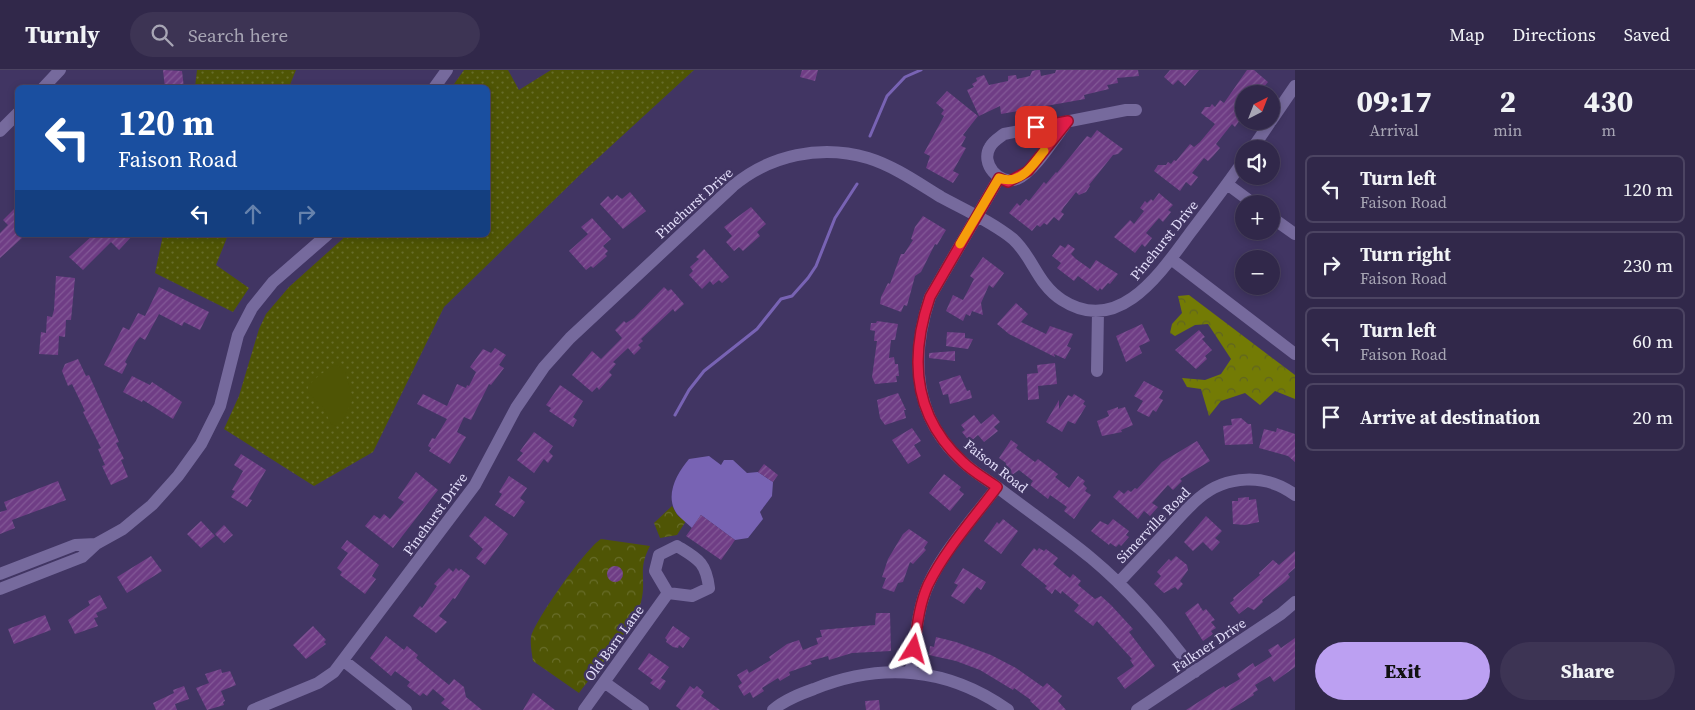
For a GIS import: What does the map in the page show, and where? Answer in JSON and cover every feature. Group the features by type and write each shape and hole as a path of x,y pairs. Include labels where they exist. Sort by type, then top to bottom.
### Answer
{"street":[{"path":"46,85 60,70"},
{"path":"436,85 446,70"},
{"path":"1280,108 1295,86"},
{"path":"1068,121 1028,171 1008,182 999,178 991,170 986,157 989,148 995,140 1004,134 1068,121 1126,110 1136,110"},
{"path":"0,131 15,116"},
{"name":"Pinehurst Drive","path":"253,710 325,680 344,661 475,485 516,408 544,367 570,338 742,178 763,166 786,158 811,153 840,153 881,163 976,216 1012,239 1023,250 1034,271 1046,287 1063,301 1082,308 1098,311 1128,302 1141,293 1171,258 1235,173"},
{"name":"Faison Road","path":"999,178 930,297 920,330 918,381 923,402 948,447 964,463 1119,582 1157,622 1195,672"},
{"path":"1227,184 1242,195"},
{"path":"1280,223 1295,234"},
{"path":"0,589 82,557 96,544 123,528 152,505 178,476 201,444 220,406 238,335 252,308 273,282 325,237"},
{"path":"1171,258 1295,354"},
{"path":"1096,371 1098,311"},
{"name":"Simerville Road","path":"1119,582 1198,499 1208,491 1229,482 1251,479 1278,484 1295,494"},
{"path":"911,671 919,617 928,585 947,555 997,487"},
{"path":"0,574 75,545 96,544"},
{"path":"677,546 698,559 703,565 707,571 709,588 692,596 668,594 655,571 659,554 677,546"},
{"name":"Old Barn Lane","path":"584,710 668,594"},
{"name":"Falkner Drive","path":"1137,710 1281,614 1295,602"},
{"path":"344,661 406,710"},
{"path":"773,710 797,696 843,679 865,674 911,671 956,683 1008,710"},
{"path":"604,682 643,710"}],"green space":[{"path":"197,70 296,70 290,85 195,85"},
{"path":"464,70 508,70 519,90 551,70 694,70 586,169 444,307 373,452 314,486 224,429 239,396 259,329 266,314 289,287 345,237 490,237 490,85 453,85"},
{"path":"163,237 227,237 216,265 249,288 233,312 155,273"},
{"path":"1189,295 1295,375 1295,399 1275,391 1260,405 1245,393 1221,401 1209,416 1201,389 1187,387 1182,378 1205,380 1221,374 1231,359 1208,324 1195,325 1175,336 1170,333 1172,324 1182,313 1178,296"},
{"path":"337,365 345,372 353,399 342,422 337,426 331,424 323,408 310,394 308,388 320,375"},
{"path":"672,506 678,516 686,521 677,535 660,538 654,523"},
{"path":"601,539 650,546 644,562 643,594 637,613 623,637 579,693 533,661 531,637 562,585 584,556"}],"shaded area":[{"path":"709,456 721,465 724,460 733,460 747,473 758,472 773,482 772,496 760,512 763,519 748,538 735,540 701,515 692,528 677,514 673,507 672,492 674,485 689,459"}],"building":[{"path":"163,70 182,71 184,85 165,85"},
{"path":"802,70 818,70 815,81 800,77"},
{"path":"1040,70 1041,76 1055,73 1056,70 1138,70 1139,76 1117,78 1118,83 1107,85 1109,89 1084,95 1085,99 1001,114 1000,106 979,116 967,90 974,87 972,84 977,81 976,78 984,75 989,85 1008,81 1008,76 1016,75 1017,79 1030,76 1032,71"},
{"path":"1170,70 1199,70 1185,86 1178,80 1173,85 1164,77"},
{"path":"1247,70 1254,70 1268,82 1266,85 1237,85"},
{"path":"1235,87 1235,127 1232,124 1216,144 1220,148 1208,161 1204,158 1192,173 1198,177 1191,186 1186,182 1180,191 1154,171 1158,165 1166,165 1168,162 1171,164 1174,160 1176,161 1190,144 1194,147 1200,142 1215,124 1201,113 1205,107 1210,107 1212,104 1215,107 1220,100 1224,103"},
{"path":"947,91 978,116 963,135 966,137 961,146 966,148 953,171 959,174 953,183 926,168 930,156 924,153 944,116 941,114 944,110 936,103"},
{"path":"1097,130 1123,149 1118,154 1113,155 1089,185 1086,192 1079,195 1076,192 1061,212 1064,214 1059,221 1054,217 1047,225 1044,223 1040,227 1037,225 1032,231 1009,213 1017,203 1020,206 1026,199 1029,201 1044,182 1046,184 1057,173 1087,136 1091,138"},
{"path":"630,192 646,211 623,229 600,204 608,196 612,200 617,195 622,199"},
{"path":"1159,193 1173,205 1168,210 1171,212 1163,222 1159,218 1146,233 1152,238 1145,247 1142,244 1135,253 1114,237 1130,220 1134,224 1144,211 1140,208 1145,201 1147,203 1151,199 1153,201"},
{"path":"751,207 766,224 757,232 760,236 743,251 739,247 734,251 726,242 732,236 724,227"},
{"path":"15,208 15,237 23,237 0,258 0,233 8,225 3,220"},
{"path":"923,216 946,230 937,245 935,244 921,272 915,276 907,306 904,305 901,312 880,304 881,297 888,283 890,284 901,254 904,254 913,240 911,239 915,227"},
{"path":"592,218 611,239 603,246 608,251 605,254 607,256 593,268 591,266 586,270 569,251 588,234 581,227"},
{"path":"91,237 131,237 119,250 111,242 83,270 69,257"},
{"path":"1068,244 1075,249 1071,254 1090,269 1096,260 1118,274 1110,284 1108,283 1102,290 1100,288 1098,291 1078,276 1074,281 1057,268 1061,263 1052,256 1060,245 1065,248"},
{"path":"704,249 729,277 722,283 719,280 713,285 710,281 702,289 689,275 693,271 690,267 699,259 696,257"},
{"path":"983,257 1004,273 993,288 989,285 981,303 983,315 972,311 970,316 966,314 963,321 946,311 953,295 963,300 974,279 970,276"},
{"path":"56,276 75,278 71,320 66,320 65,337 59,336 58,355 39,354 41,332 46,333 47,316 52,317 54,310"},
{"path":"159,287 209,312 200,330 184,322 182,326 159,314 145,340 140,337 136,342 125,362 127,364 122,374 104,365 123,327 129,330 138,313 145,316"},
{"path":"664,287 668,291 671,289 684,304 675,312 673,309 641,339 643,341 638,345 641,348 634,355 628,348 613,362 616,364 609,372 612,375 599,390 597,387 592,392 572,375 592,351 601,359 622,338 615,330 624,321 626,323 634,318"},
{"path":"1016,303 1028,314 1021,322 1046,334 1050,326 1073,334 1067,346 1071,348 1065,359 1054,354 1055,357 1009,334 997,324"},
{"path":"877,321 898,324 895,340 891,340 889,358 894,357 895,364 898,364 899,376 896,376 897,382 875,384 872,377 877,341 874,341 875,331 870,330 871,323 876,323"},
{"path":"1142,324 1150,341 1139,346 1142,353 1126,362 1116,336"},
{"path":"1199,330 1205,337 1202,339 1212,350 1205,356 1207,359 1196,369 1175,350"},
{"path":"947,332 965,333 965,338 973,339 968,349 946,346"},
{"path":"495,348 506,355 499,365 504,368 491,385 489,384 471,420 464,417 457,432 466,437 450,464 429,451 431,448 428,446 432,438 435,439 447,419 417,404 423,394 447,406 457,384 466,388 467,385 469,386 476,372 470,367 483,349 491,353"},
{"path":"955,351 955,361 929,358 929,353"},
{"path":"78,359 86,376 89,375 119,442 116,443 124,459 121,460 128,477 111,485 102,466 105,465 98,449 101,448 83,412 85,411 72,384 68,386 62,371 65,364"},
{"path":"1055,363 1057,384 1038,386 1039,399 1028,400 1027,374 1038,373 1037,365"},
{"path":"960,375 967,391 970,390 972,398 950,404 948,394 943,395 939,382"},
{"path":"132,376 150,385 152,382 182,402 173,419 143,400 142,402 123,392"},
{"path":"1144,381 1163,391 1159,398 1163,400 1156,412 1153,410 1149,417 1137,411 1143,401 1134,396"},
{"path":"560,385 583,401 573,417 577,420 573,427 549,411 551,408 546,405"},
{"path":"898,393 906,410 904,410 906,418 885,425 880,418 877,400"},
{"path":"1074,394 1085,401 1083,404 1086,406 1075,424 1068,421 1062,432 1046,422 1059,400 1059,409 1068,395 1072,397"},
{"path":"1118,407 1118,409 1125,407 1133,425 1121,430 1122,432 1102,436 1097,421 1109,416 1107,411"},
{"path":"993,414 1000,422 994,427 998,431 984,442 978,435 970,442 962,432 965,430 961,425 974,415 981,424"},
{"path":"1241,418 1248,424 1251,424 1253,444 1225,445 1223,426 1232,425 1231,419"},
{"path":"912,428 921,441 914,445 921,456 908,464 892,440"},
{"path":"1277,428 1295,434 1295,462 1288,456 1259,448 1264,429 1276,432"},
{"path":"534,432 553,446 549,452 553,456 548,463 544,459 534,473 517,460 523,453 520,451"},
{"path":"1011,440 1018,445 1016,448 1035,462 1038,459 1058,474 1055,477 1069,488 1078,476 1085,481 1083,484 1087,488 1085,491 1091,495 1074,519 1064,511 1067,507 1050,495 1048,499 1030,485 1033,481 1019,470 1012,475 1005,469 1006,463 999,458"},
{"path":"1197,441 1210,461 1180,479 1182,481 1173,490 1168,485 1152,503 1158,507 1150,516 1144,511 1138,519 1113,497 1119,490 1124,494 1128,490 1131,492 1135,488 1137,489 1162,462"},
{"path":"241,454 266,470 249,499 252,500 247,507 231,497 235,491 232,490 243,471 234,465"},
{"path":"764,464 778,475 773,482 758,472"},
{"path":"416,472 438,490 393,548 365,526 374,515 380,519 384,514 390,519 404,502 398,498"},
{"path":"944,474 961,487 959,490 964,494 950,511 929,493"},
{"path":"509,476 527,488 520,498 525,502 514,517 495,505 502,494 499,492"},
{"path":"58,481 66,500 12,520 15,528 0,534 0,512 7,510 4,502"},
{"path":"1249,497 1249,500 1256,499 1259,522 1245,525 1233,524 1232,501 1238,501 1238,498"},
{"path":"701,515 735,540 721,560 686,536"},
{"path":"485,516 508,534 485,565 476,558 483,549 469,536"},
{"path":"1206,516 1222,531 1215,538 1220,542 1212,551 1203,542 1193,551 1184,542"},
{"path":"1003,519 1018,531 1001,554 984,541 997,522 999,524"},
{"path":"1113,519 1129,531 1126,535 1129,537 1121,546 1119,544 1116,547 1110,543 1109,545 1091,531 1100,521 1108,525"},
{"path":"201,521 215,536 201,548 187,534"},
{"path":"224,525 233,535 224,543 215,534"},
{"path":"909,529 928,542 924,548 926,550 913,564 910,562 903,582 898,583 894,592 882,588 886,578 882,577 888,559 903,534"},
{"path":"347,540 379,565 372,576 376,579 365,594 340,575 342,572 337,568 348,553 341,548"},
{"path":"1034,548 1037,551 1039,548 1044,551 1046,549 1058,558 1053,564 1070,578 1073,574 1081,581 1078,585 1095,599 1101,596 1111,605 1133,629 1129,632 1155,666 1125,689 1117,678 1134,666 1130,660 1132,659 1097,621 1093,626 1074,611 1079,605 1062,591 1061,594 1055,589 1052,594 1045,588 1047,586 1021,565"},
{"path":"1295,551 1295,568 1288,574 1290,577 1262,600 1263,602 1254,610 1248,607 1239,614 1230,603 1234,600 1233,598 1260,575 1259,573 1273,560 1279,565"},
{"path":"151,556 162,571 127,593 117,577"},
{"path":"1176,556 1187,565 1188,570 1180,581 1183,584 1178,590 1175,587 1164,593 1154,584 1161,576 1157,572 1169,559 1171,561"},
{"path":"615,566 623,574 615,582 607,574"},
{"path":"449,568 453,572 456,568 459,571 461,569 470,576 455,599 453,598 439,616 447,622 436,633 413,616 420,606 422,608 437,586 434,584"},
{"path":"963,568 986,582 981,590 977,587 964,604 951,596 958,585 954,583"},
{"path":"100,595 107,608 96,613 98,617 94,618 98,626 75,634 68,620 90,605 88,601"},
{"path":"1198,603 1203,611 1206,609 1215,620 1211,622 1216,628 1211,631 1213,634 1203,641 1185,613"},
{"path":"876,613 890,613 891,651 852,653 829,660 828,656 810,661 812,664 789,672 790,675 780,681 778,678 762,688 764,691 753,698 750,692 744,696 738,686 742,683 737,675 747,669 749,673 771,660 769,657 787,644 799,640 803,650 818,644 816,638 822,637 820,630 875,625"},
{"path":"45,615 51,630 14,644 8,629"},
{"path":"313,626 326,640 324,642 326,644 306,659 293,645"},
{"path":"673,626 690,638 683,648 679,645 678,648 673,647 666,642 665,638"},
{"path":"386,636 404,650 407,646 418,655 416,658 449,685 454,679 464,687 466,697 482,710 450,710 441,703 445,699 433,689 427,696 423,693 420,696 407,686 410,682 395,671 391,676 370,658"},
{"path":"936,637 991,655 1016,668 1043,687 1047,683 1062,696 1058,701 1066,710 1040,710 1031,700 1014,688 1013,690 980,670 956,661 929,655 930,646 934,647"},
{"path":"1295,638 1295,667 1274,682 1270,676 1255,685 1258,690 1253,693 1254,695 1230,710 1186,710 1217,690 1224,686 1225,688 1240,679 1237,674 1253,663 1255,667 1272,656 1268,650 1278,644 1281,648"},
{"path":"649,653 669,667 661,678 666,681 660,690 650,683 653,680 638,669"},
{"path":"221,669 222,673 230,671 236,685 221,691 225,701 223,702 224,705 207,710 196,688 209,683 205,674"},
{"path":"184,686 189,699 175,704 177,710 156,710 153,703 174,693 173,690"},
{"path":"690,686 694,689 697,686 704,692 701,696 720,710 681,710 676,706"},
{"path":"533,693 555,710 523,710"},
{"path":"879,700 880,710 866,710 865,701"}],"waterway":[{"path":"870,136 887,96 905,77 921,70"},
{"path":"675,415 689,390 704,371 757,329 781,299 792,296 808,278 816,266 835,218 857,184"}],"slow traffic":[{"path":"960,244 999,178 1008,182 1018,178 1028,171 1044,151"}],"route":[{"path":"914,649 922,602 928,585 947,555 997,487 964,463 948,447 923,402 918,381 920,330 930,297 999,178 1008,182 1028,171 1068,121 1036,127"}]}
